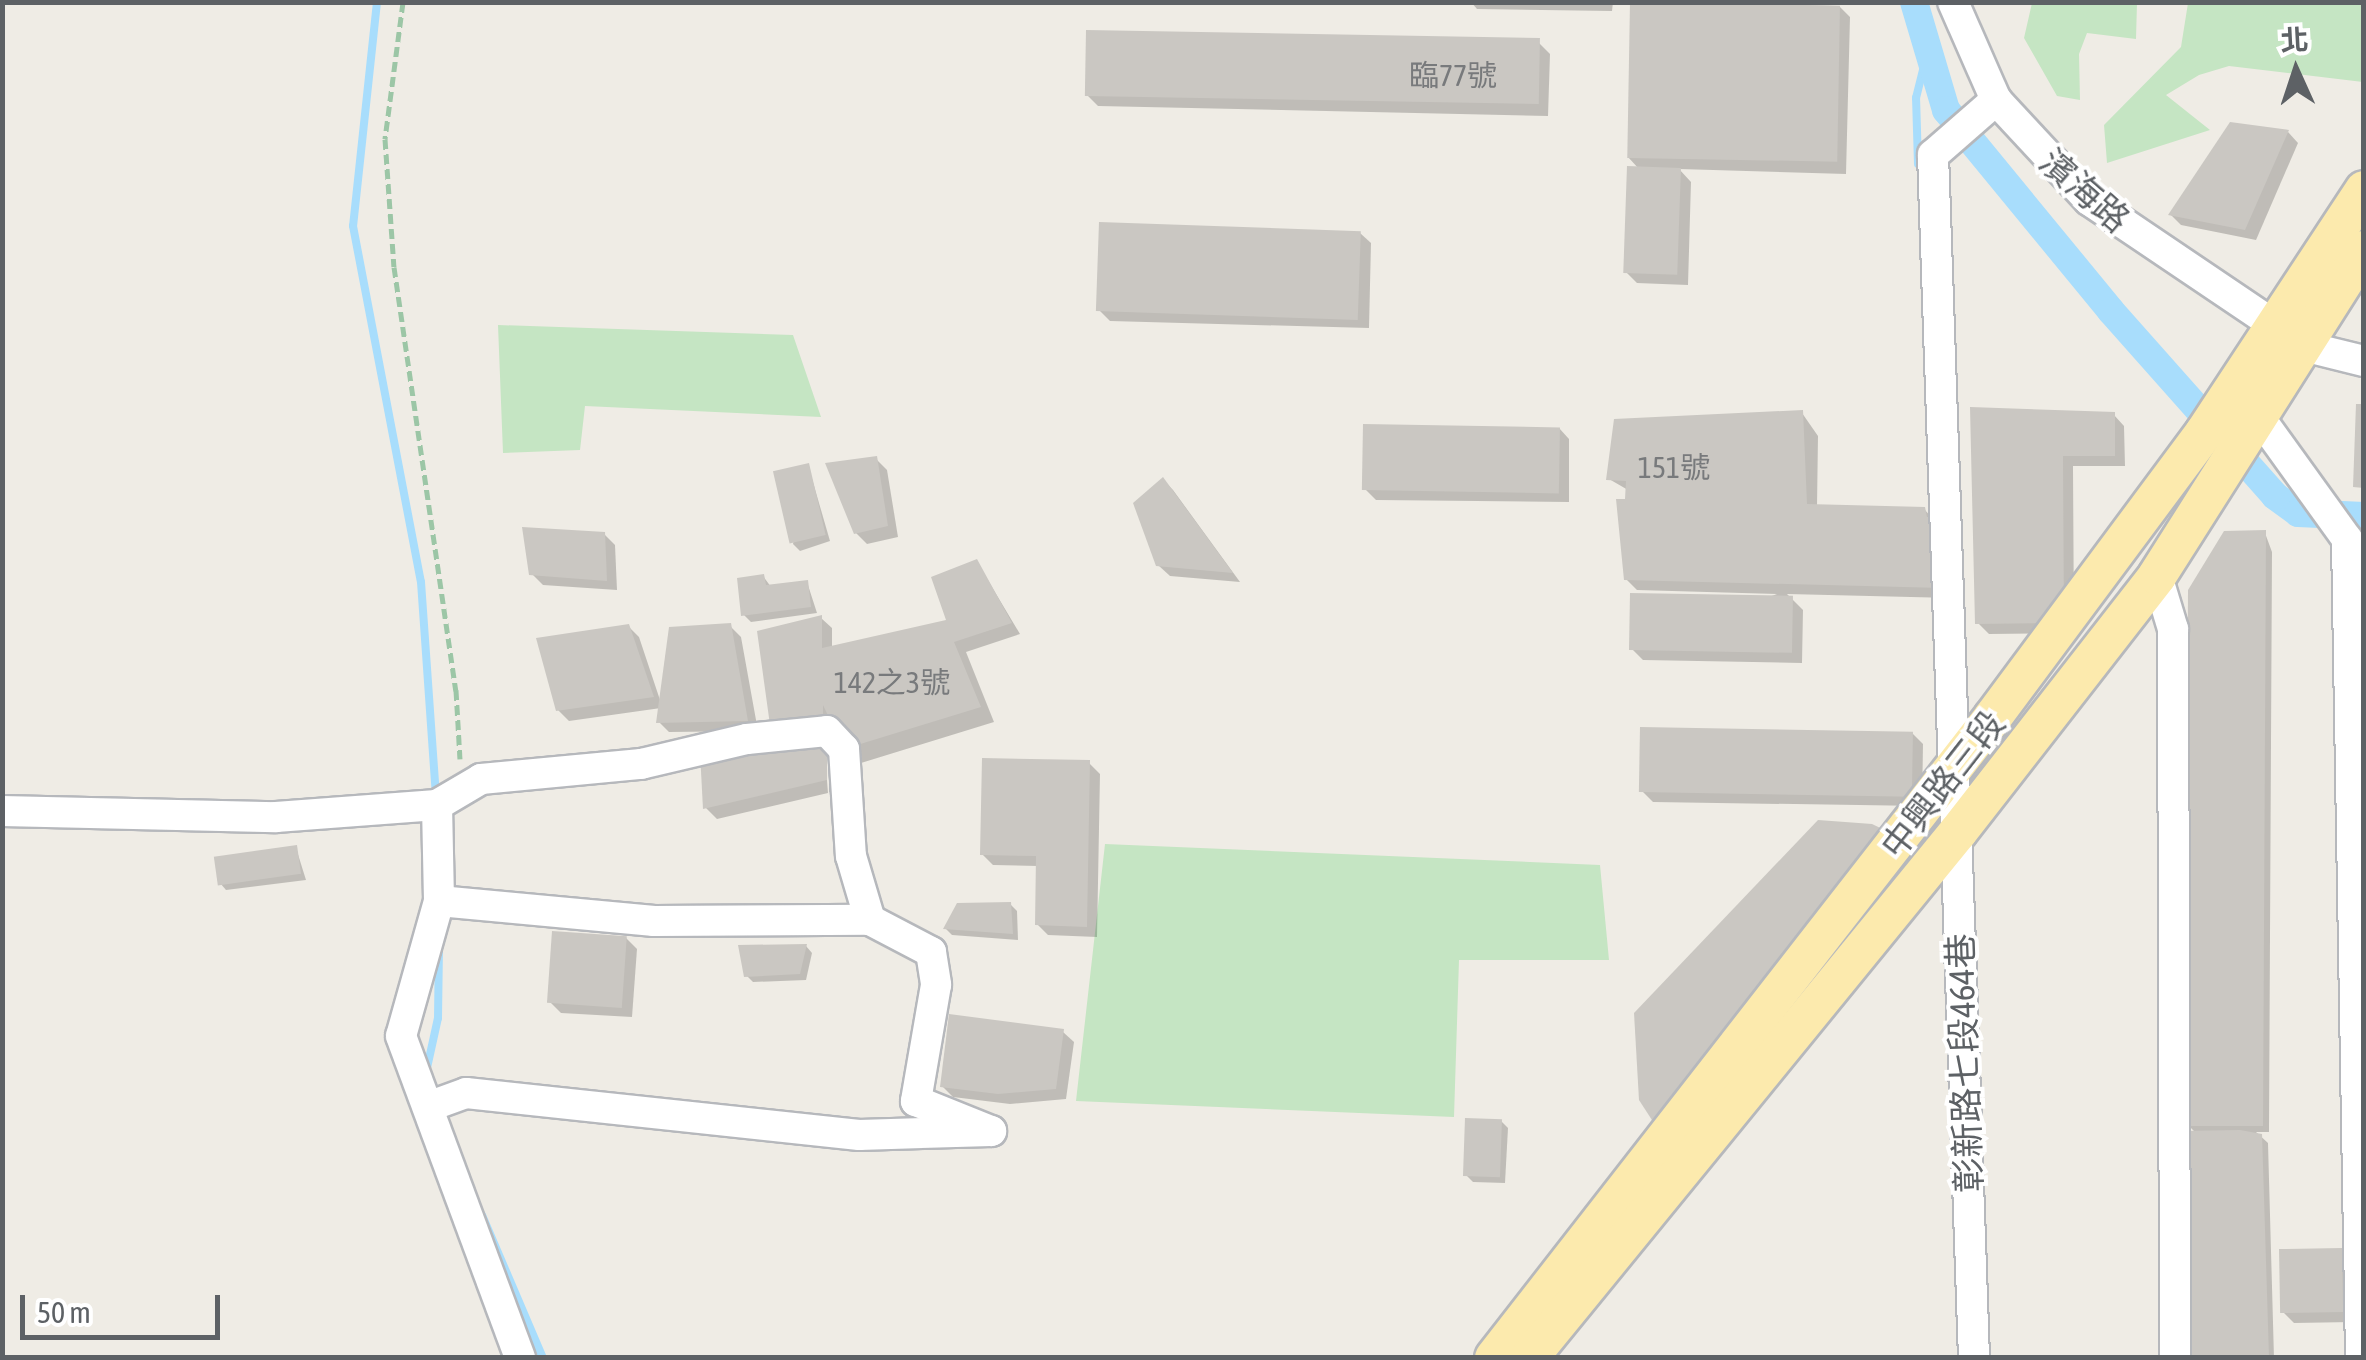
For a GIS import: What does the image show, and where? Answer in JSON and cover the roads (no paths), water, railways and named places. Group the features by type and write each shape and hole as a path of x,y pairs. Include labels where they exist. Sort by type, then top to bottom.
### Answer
{"main road":[{"name":"中興路三段","path":"1494,1358 1954,769 2234,388 2364,190"},
{"name":"中興路三段","path":"1529,1358 1958,832 2274,430 2306,347 2364,250"}],"street":[{"name":"濱海路","path":"1953,2 1996,100 2089,200 2306,347 2363,361"},
{"name":"彰新路七段464巷","path":"1974,1358 1933,155 1996,100"},
{"path":"2234,388 2274,430 2350,531 2362,1358"},
{"path":"2157,576 2173,629 2175,1358"},
{"path":"2,811 276,817 436,805 481,779 641,764 747,739 827,732 844,749 850,856 870,920"},
{"path":"436,805 439,901 401,1036 409,1070 430,1106 520,1358"},
{"path":"430,1106 466,1093 859,1135 991,1131 916,1101 936,985 931,952 870,920 654,920 439,901"}],"waterway":[{"path":"377,2 353,226 421,582 436,795"},
{"path":"1914,2 1946,110 2111,311 2275,496 2298,513 2364,516"},
{"path":"1918,164 1916,98 1928,50"},
{"path":"427,1068 438,1018 439,949"},
{"path":"482,1215 543,1358"}]}
